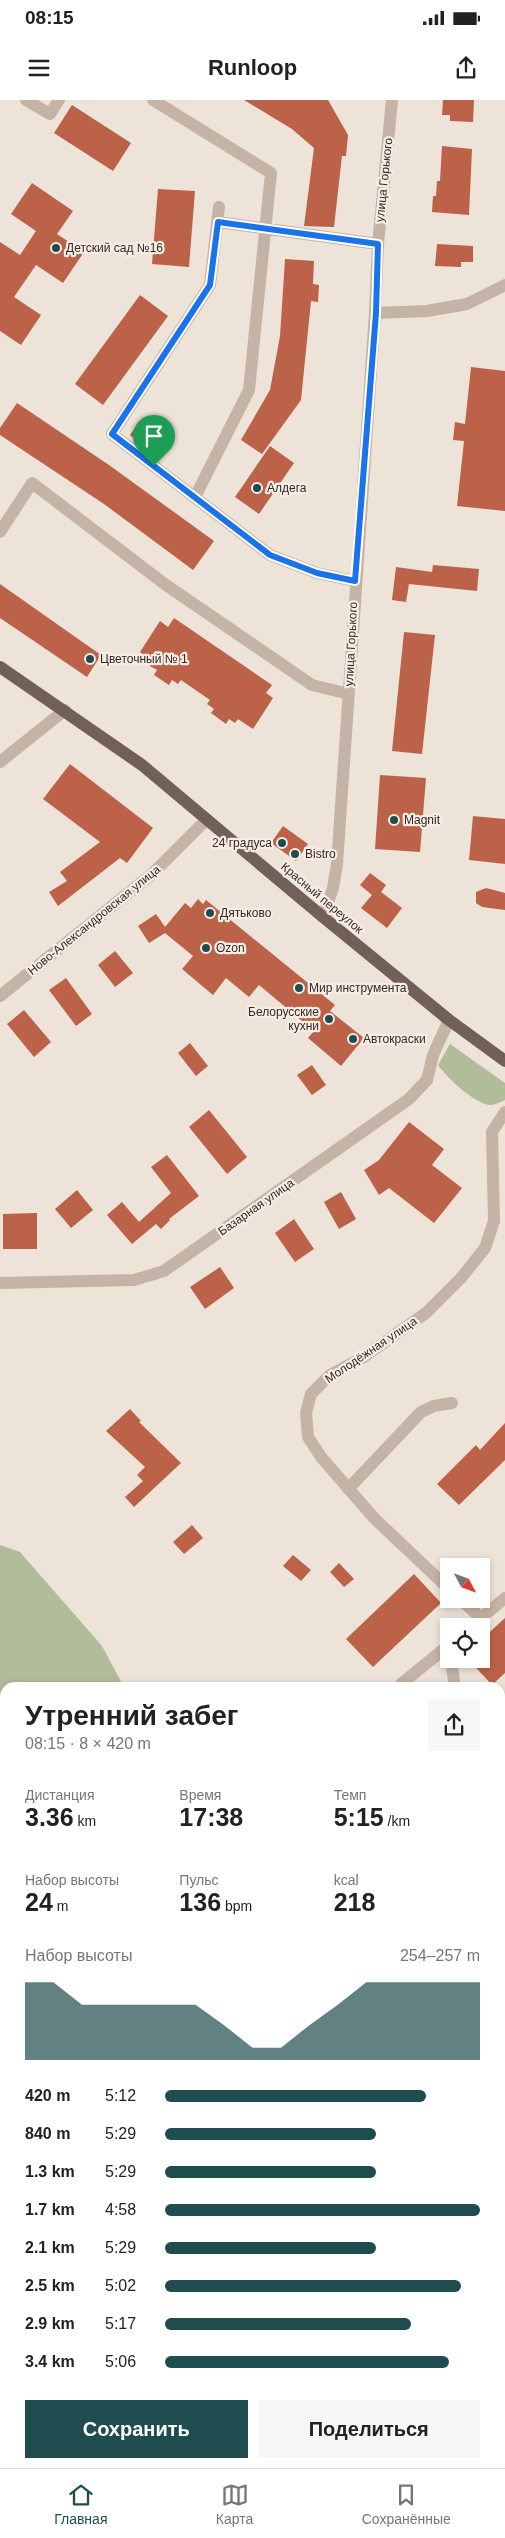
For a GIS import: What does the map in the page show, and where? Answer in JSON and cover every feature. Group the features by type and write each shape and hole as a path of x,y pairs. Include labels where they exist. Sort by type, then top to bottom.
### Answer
{"main road":[{"name":"Красный переулок","path":"0,667 65,710 142,765 449,1020 505,1061"}],"street":[{"path":"26,100 50,114 59,100"},
{"path":"153,100 271,173 249,390 196,498"},
{"name":"улица Горького","path":"323,917 333,888 337,864 355,581 376,313 378,244 392,100"},
{"path":"220,207 210,285 112,434 270,555 317,573 355,581"},
{"path":"218,222 378,244"},
{"path":"376,313 427,311 467,304 505,285"},
{"path":"1,529 32,483 166,585 312,686 348,694"},
{"path":"0,762 65,710"},
{"name":"Ново-Александровская улица","path":"0,996 152,874 206,820"},
{"name":"Базарная улица","path":"0,1283 134,1280 164,1271 409,1099 427,1080 433,1055 449,1020"},
{"name":"Молодёжная улица","path":"440,1580 394,1538 321,1457 308,1436 306,1413 312,1394 330,1376 362,1358 426,1313 462,1278 484,1248 494,1221 492,1132 505,1112"},
{"path":"348,1489 421,1412 434,1406 452,1403"},
{"path":"481,1618 505,1598"},
{"path":"403,1682 440,1652"},
{"path":"453,1668 454,1682"}],"green space":[{"path":"450,1044 505,1083 505,1100 492,1105 484,1103 469,1095 447,1076 438,1065"},
{"path":"0,1545 20,1552 102,1646 121,1682 0,1682"}],"building":[{"path":"244,100 328,100 348,135 346,156 342,156 334,227 304,226 314,148 292,129"},
{"path":"443,100 474,100 473,122 450,121 450,115 442,115"},
{"path":"72,105 131,143 113,171 54,133"},
{"path":"442,146 472,149 469,215 432,212 433,196 436,196 437,181 440,181"},
{"path":"32,183 73,211 57,234 84,252 63,283 36,265 14,297 41,315 21,345 0,331 0,242 20,255 36,231 11,214"},
{"path":"158,189 195,191 189,267 152,264"},
{"path":"437,244 473,246 473,262 461,262 461,267 435,266"},
{"path":"285,259 314,261 313,284 319,285 318,302 311,301 301,400 262,454 241,440 270,390 280,336"},
{"path":"140,295 168,316 103,405 75,384"},
{"path":"471,367 505,371 505,511 457,506 464,441 453,440 455,422 465,424"},
{"path":"17,403 109,465 214,541 193,570 104,504 0,435 0,428"},
{"path":"138,424 157,439 149,449 130,435"},
{"name":"Алдега","path":"270,446 294,463 259,514 235,497"},
{"path":"433,565 479,569 477,591 409,584 406,602 392,600 396,567 432,572"},
{"path":"0,584 101,655 87,677 0,618"},
{"path":"174,618 272,685 266,693 273,698 253,729 238,719 235,723 229,719 226,724 211,713 214,709 207,704 210,700 181,680 178,684 172,680 169,685 154,675 157,670 150,666 153,661 140,652 160,621 168,627"},
{"path":"404,632 435,635 422,754 392,751"},
{"path":"70,764 153,828 127,863 120,858 58,906 49,892 67,881 60,872 100,842 43,799"},
{"path":"380,775 426,778 420,852 375,849"},
{"path":"473,816 505,819 505,864 469,860"},
{"path":"283,826 308,844 296,861 271,843"},
{"path":"370,873 386,885 381,892 402,908 387,928 361,908 372,895 360,885"},
{"path":"486,888 505,893 505,910 482,907 476,903 476,892"},
{"path":"198,899 203,904 206,900 335,1005 330,1011 364,1038 341,1066 308,1038 314,1031 259,985 249,997 226,978 213,995 182,969 193,956 165,933 149,943 138,926 156,914 165,927 185,903 191,908"},
{"path":"115,951 133,973 115,987 98,965"},
{"path":"66,978 92,1014 76,1026 49,990"},
{"path":"24,1010 51,1042 34,1057 7,1024"},
{"path":"190,1043 208,1066 196,1076 178,1053"},
{"path":"312,1065 326,1085 312,1095 297,1075"},
{"path":"209,1110 247,1157 227,1174 189,1127"},
{"path":"409,1122 444,1149 432,1165 462,1188 434,1223 389,1188 379,1195 364,1170 379,1160"},
{"path":"167,1155 199,1196 169,1219 161,1229 156,1224 132,1244 107,1215 122,1202 139,1222 171,1193 151,1167"},
{"path":"77,1190 93,1210 71,1228 55,1209"},
{"path":"341,1192 356,1219 339,1229 324,1202"},
{"path":"37,1213 37,1249 3,1249 3,1214"},
{"path":"294,1219 314,1249 295,1262 275,1233"},
{"path":"220,1267 234,1288 205,1309 190,1287"},
{"path":"130,1409 141,1421 139,1422 181,1463 134,1507 125,1497 143,1481 137,1475 145,1467 106,1431"},
{"path":"505,1423 505,1460 459,1505 437,1484 476,1445 480,1450"},
{"path":"192,1525 203,1538 184,1554 173,1542"},
{"path":"293,1555 311,1570 301,1581 283,1566"},
{"path":"339,1563 354,1579 344,1587 330,1572"},
{"path":"414,1574 440,1602 373,1667 346,1639"},
{"path":"505,1618 505,1673 495,1682 489,1682 476,1668 490,1668 490,1632"}],"place":[{"name":"Детский сад №16","path":"56,248"},
{"name":"Алдега","path":"257,488"},
{"name":"Цветочный № 1","path":"90,659"},
{"name":"Magnit","path":"394,820"},
{"name":"24 градуса","path":"282,843"},
{"name":"Bistro","path":"295,854"},
{"name":"Дятьково","path":"210,913"},
{"name":"Ozon","path":"206,948"},
{"name":"Мир инструмента","path":"299,988"},
{"name":"Белорусские кухни","path":"329,1019"},
{"name":"Автокраски","path":"353,1039"}],"route":[{"path":"218,222 378,244 376,313 355,581 317,573 270,555 154,466 112,434 210,285 218,222"}]}
